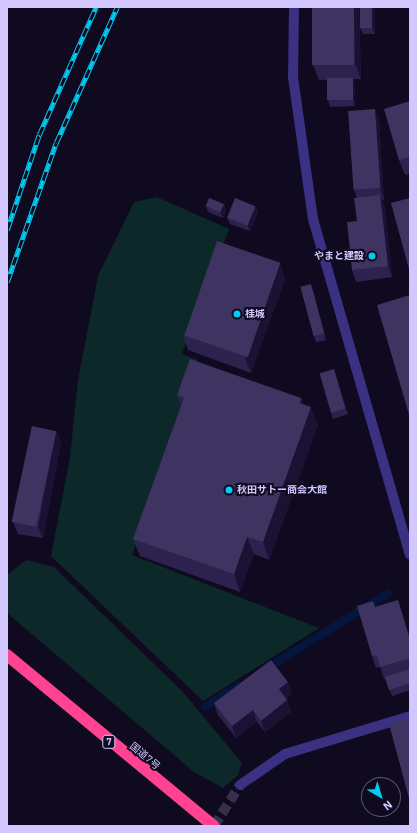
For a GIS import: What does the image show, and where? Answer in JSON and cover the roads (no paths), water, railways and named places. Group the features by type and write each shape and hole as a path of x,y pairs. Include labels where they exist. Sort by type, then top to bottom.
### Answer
{"highway":[{"name":"国道7号","path":"7,655 214,826"}],"street":[{"path":"294,7 293,77 313,220 410,554"},
{"path":"240,785 285,754 410,716"}],"waterway":[{"path":"264,670 388,593"},
{"path":"206,706 239,685"}],"tunnel":[{"path":"214,826 240,785"}],"railway":[{"path":"7,230 39,135 96,7"},
{"path":"7,282 56,143 117,7"}],"place":[{"name":"やまと建設","path":"372,256"},
{"name":"桂城","path":"237,314"},
{"name":"秋田サトー商会大館","path":"229,490"}]}
